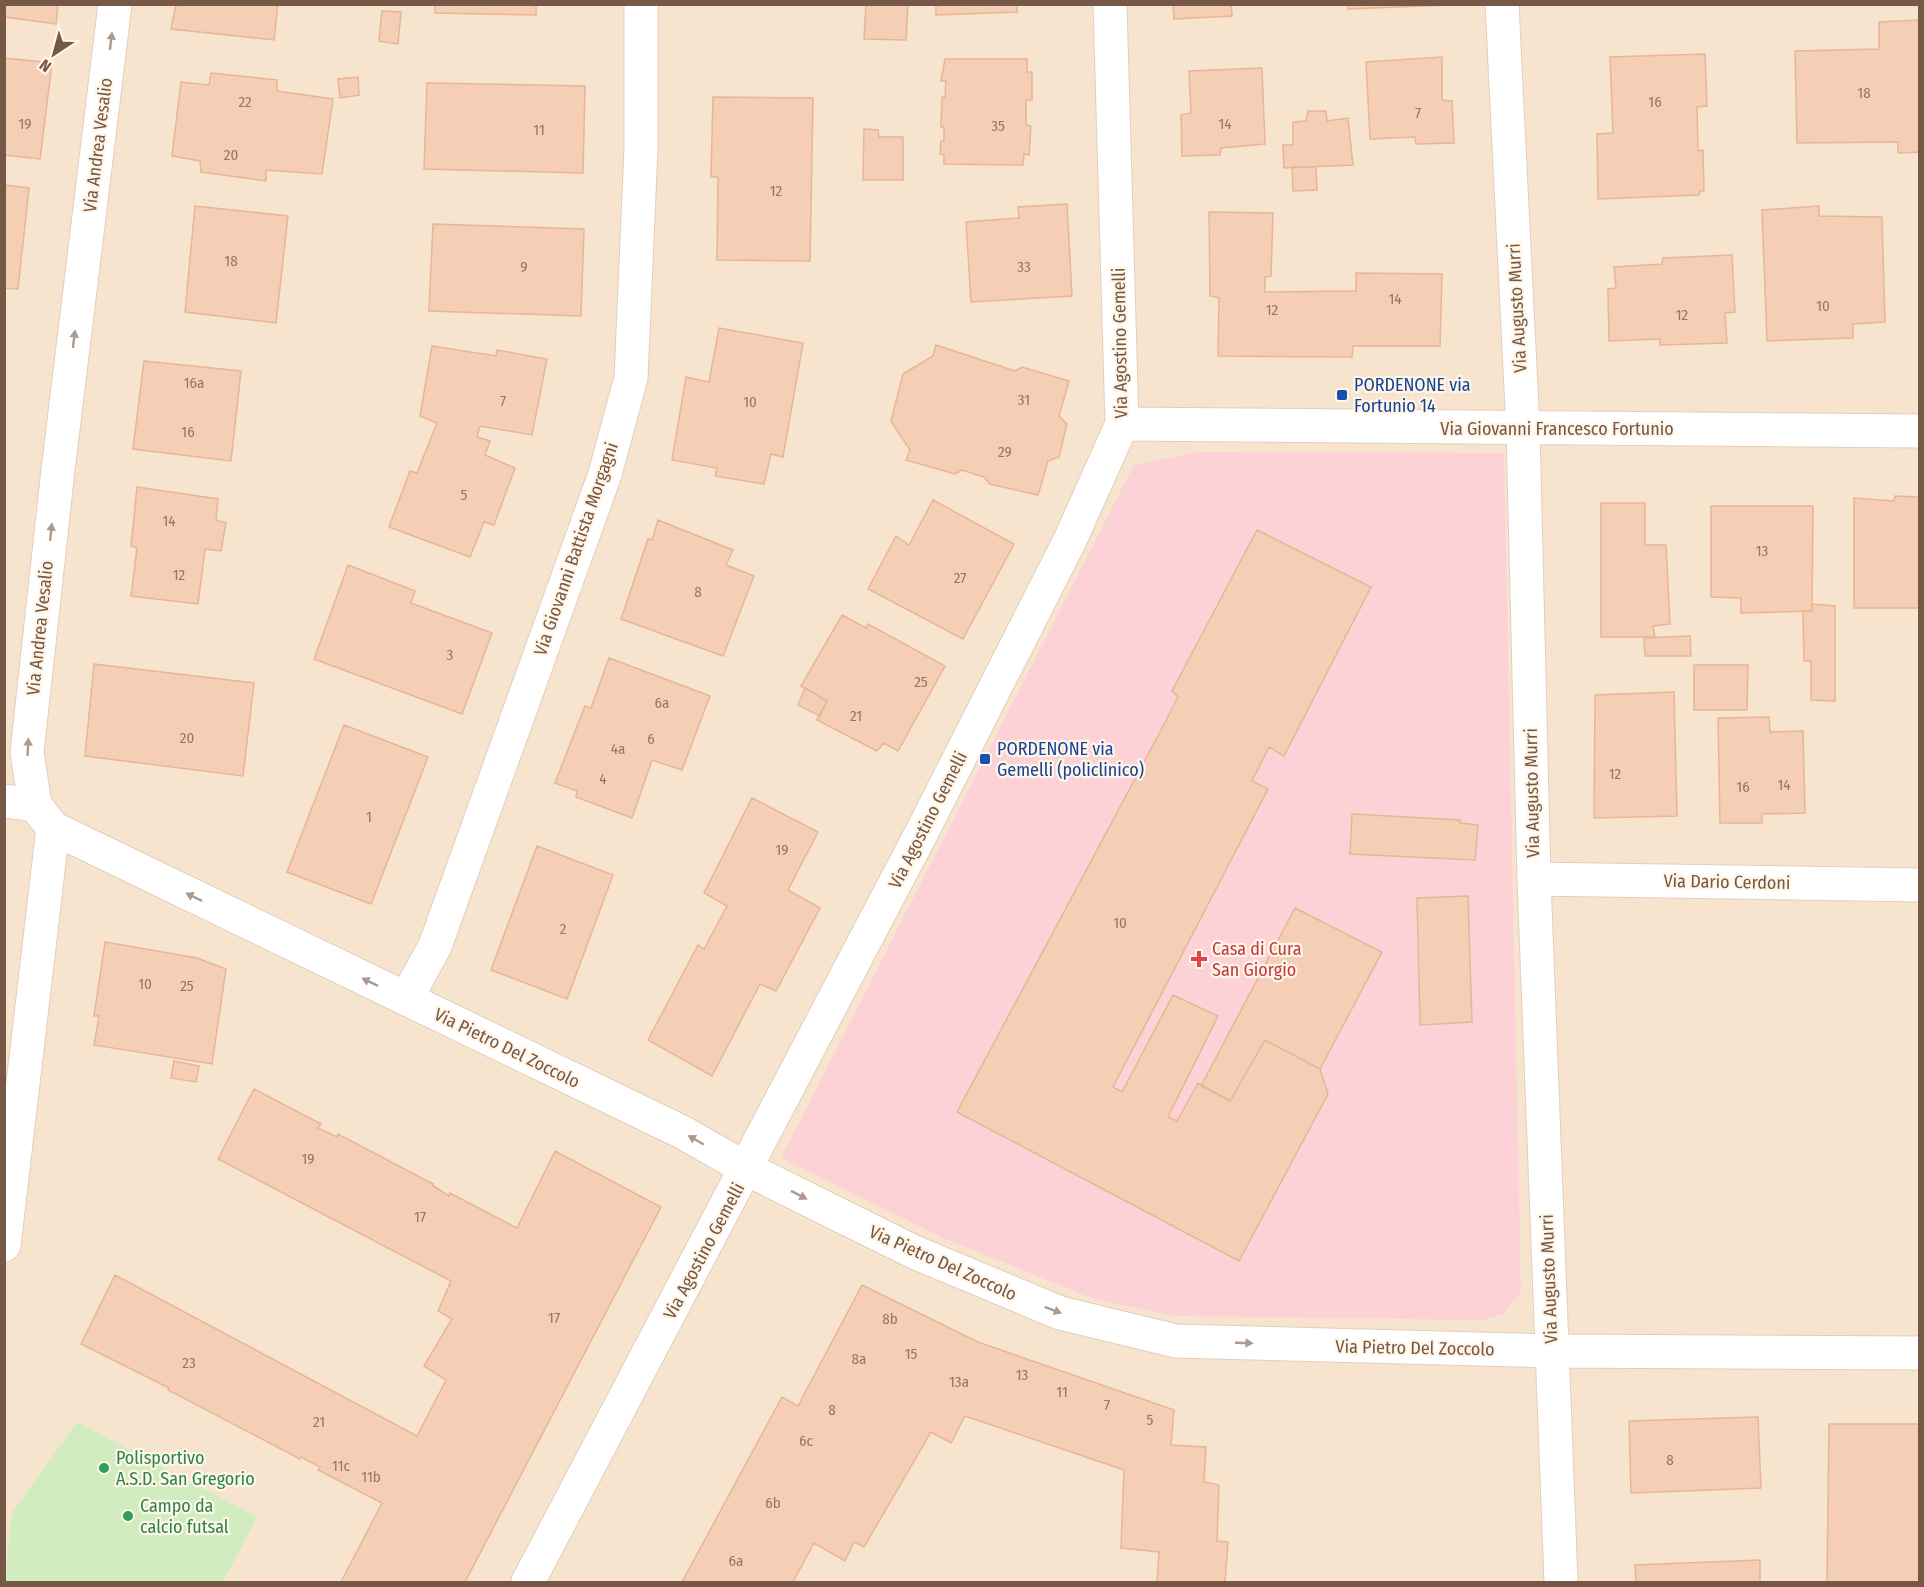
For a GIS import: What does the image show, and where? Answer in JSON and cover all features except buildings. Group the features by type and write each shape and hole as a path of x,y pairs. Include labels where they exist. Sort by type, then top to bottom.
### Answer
{"street":[{"name":"Via Andrea Vesalio","path":"4,1245 31,811 27,752 57,470 115,4"},
{"name":"Via Giovanni Battista Morgagni","path":"406,999 435,946 605,474 631,378 640,171 641,4"},
{"name":"Via Agostino Gemelli","path":"528,1582 747,1169 1070,540 1122,424 1110,4"},
{"name":"Via Augusto Murri","path":"1502,4 1523,429 1534,879 1561,1582"},
{"name":"Via Giovanni Francesco Fortunio","path":"1122,424 1920,431"},
{"name":"Via Pietro Del Zoccolo","path":"31,811 406,999 682,1131 747,1169 914,1252 1060,1313 1176,1341 1552,1351 1920,1353"},
{"name":"Via Dario Cerdoni","path":"1534,879 1920,885"}],"shaded area":[{"path":"5,5 1919,5 1919,1582 5,1582"},
{"name":"Casa di Cura San Giorgio","path":"1197,452 1504,453 1521,1292 1503,1314 1482,1320 1174,1316 1094,1299 941,1237 781,1158 1134,465"}],"green space":[{"name":"Polisportivo A.S.D. San Gregorio","path":"77,1422 257,1517 223,1582 5,1582 12,1513"}],"place":[{"name":"PORDENONE via Fortunio 14","path":"1342,395"},
{"name":"PORDENONE via Gemelli (policlinico)","path":"985,759"},
{"name":"Casa di Cura San Giorgio","path":"1199,959"},
{"name":"Polisportivo A.S.D. San Gregorio","path":"104,1468"},
{"name":"Campo da calcio futsal","path":"128,1516"}]}
